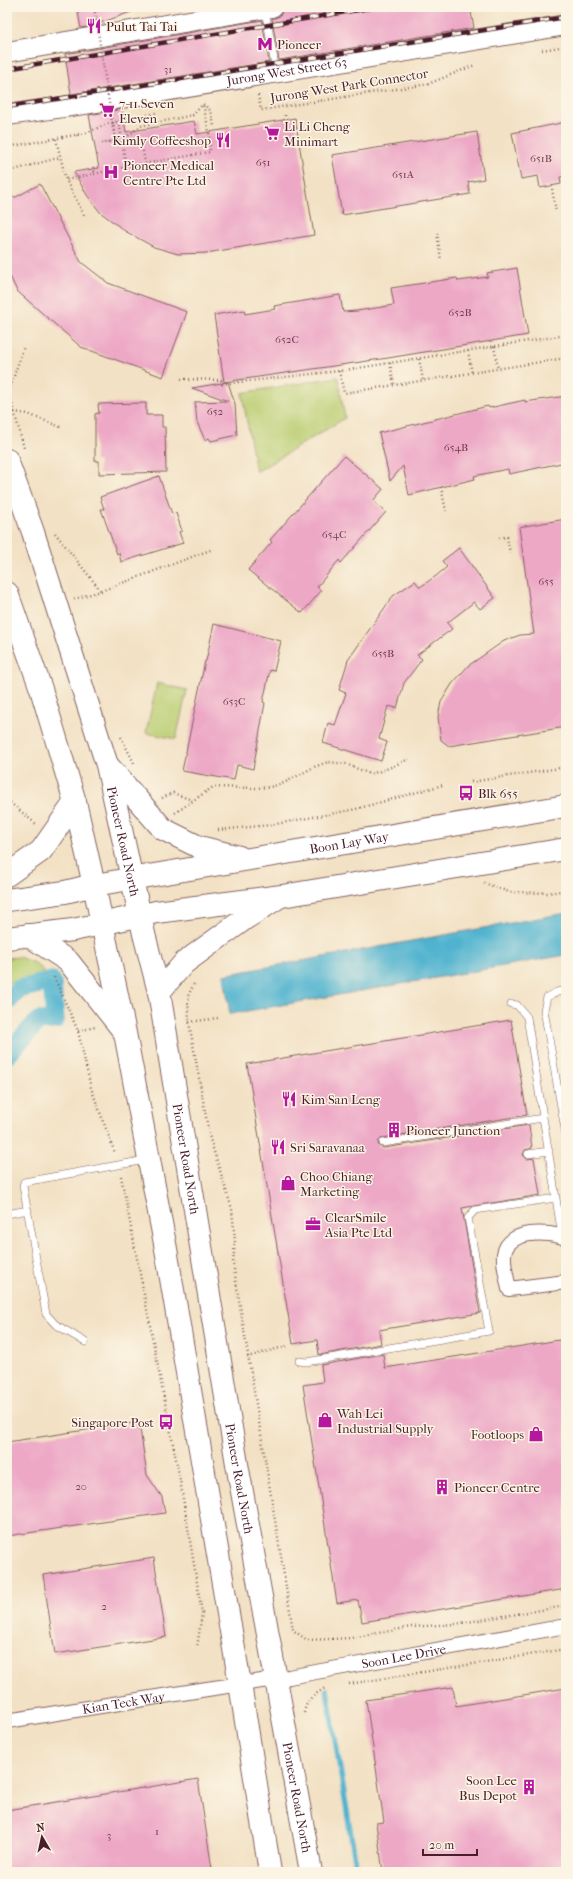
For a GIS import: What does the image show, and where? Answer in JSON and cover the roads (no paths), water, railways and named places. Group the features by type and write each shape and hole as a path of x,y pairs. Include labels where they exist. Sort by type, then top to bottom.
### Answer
{"main road":[{"name":"Pioneer Road North","path":"7,460 33,532 107,765 140,915 159,992 237,1464 310,1872"},
{"path":"7,593 41,689 75,802 125,1034 166,1249 240,1684 270,1872"},
{"path":"107,765 163,829 199,847 246,859"},
{"path":"7,875 41,851 75,802"},
{"name":"Boon Lay Way","path":"7,900 65,892 133,878 566,806"},
{"path":"18,936 73,930 156,912 282,896 566,849"},
{"path":"159,992 184,963 243,920 282,896"},
{"path":"18,936 68,961 125,1034"}],"street":[{"path":"7,52 268,8"},
{"name":"Jurong West Street 63","path":"7,115 80,105 566,24"},
{"path":"564,1237 545,1234 524,1234 512,1241 507,1246 504,1255 508,1289 566,1282"},
{"name":"Soon Lee Drive","path":"240,1684 276,1679 566,1626"},
{"name":"Kian Teck Way","path":"7,1721 240,1684"}],"lane":[{"path":"268,8 277,72"},
{"path":"566,990 557,992 547,997 544,1010 566,1135"},
{"path":"511,1004 517,1005 527,1017 556,1198 564,1237"},
{"path":"557,1086 566,1085"},
{"path":"383,1143 543,1118"},
{"path":"528,1154 549,1151"},
{"path":"85,1342 55,1324 46,1314 23,1186 27,1180 148,1160"},
{"path":"298,1361 306,1362 489,1331 468,1218 475,1210 556,1198"},
{"path":"7,1214 28,1210"}],"water":[{"path":"566,913 566,955 230,1014 224,975"}],"waterway":[{"path":"7,1002 19,989 52,981 55,1020 38,1021 7,1055"},
{"path":"327,1690 357,1872"}],"railway":[{"path":"7,69 376,7"},
{"path":"7,107 566,17"}],"place":[{"name":"Pulut Tai Tai","path":"94,26"},
{"name":"Pioneer","path":"265,44"},
{"name":"7-11 Seven Eleven","path":"107,110"},
{"name":"Li Li Cheng Minimart","path":"272,133"},
{"name":"Kimly Coffeeshop","path":"223,140"},
{"name":"Pioneer Medical Centre Pte Ltd","path":"111,172"},
{"name":"Blk 655","path":"466,793"},
{"name":"Kim San Leng","path":"289,1099"},
{"name":"Pioneer Junction","path":"394,1130"},
{"name":"Sri Saravanaa","path":"278,1147"},
{"name":"Choo Chiang Marketing","path":"288,1183"},
{"name":"ClearSmile Asia Pte Ltd","path":"313,1224"},
{"name":"Wah Lei Industrial Supply","path":"325,1420"},
{"name":"Singapore Post","path":"166,1422"},
{"name":"Footloops","path":"536,1434"},
{"name":"Pioneer Centre","path":"442,1487"},
{"name":"Soon Lee Bus Depot","path":"529,1787"}]}
